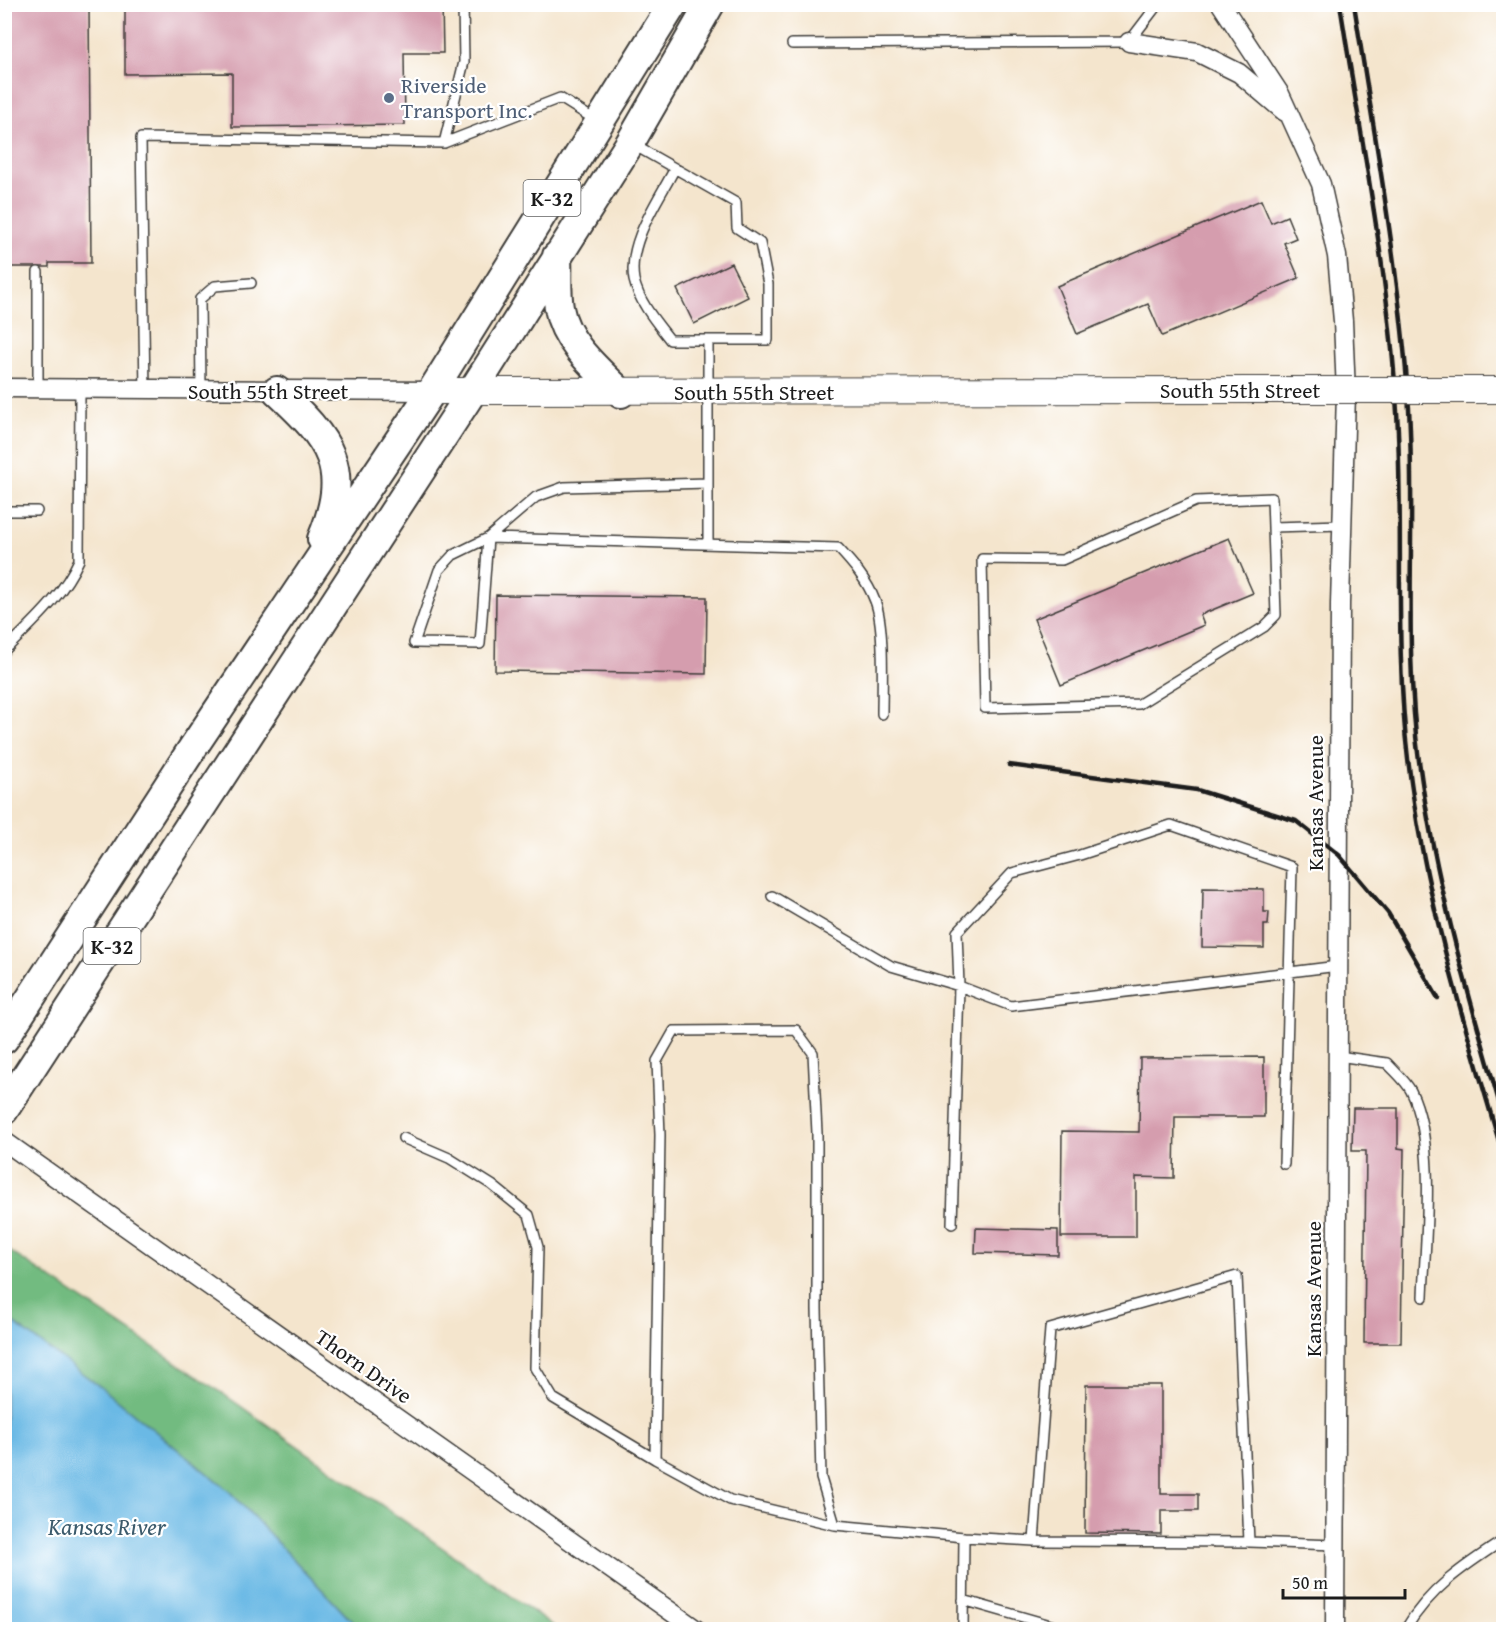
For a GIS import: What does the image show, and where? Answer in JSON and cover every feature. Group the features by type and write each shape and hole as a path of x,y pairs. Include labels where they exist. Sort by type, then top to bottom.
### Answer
{"main road":[{"name":"K-32","path":"4,1039 192,749 432,392 673,4"},
{"name":"K-32","path":"5,1109 472,392 630,143 711,4"},
{"path":"557,256 559,307 567,331 581,350 621,393"},
{"name":"South 55th Street","path":"432,392 1503,390"},
{"path":"277,391 309,421 329,449 337,480 333,514 304,584"}],"street":[{"name":"Kansas Avenue","path":"1221,4 1280,94 1321,184 1337,256 1346,393 1342,525 1338,966 1335,1629"},
{"path":"1129,42 1197,52 1239,74 1289,115"},
{"name":"South 55th Street","path":"4,388 432,392"},
{"name":"Thorn Drive","path":"4,1141 697,1629"}],"lane":[{"path":"444,143 464,62 463,4"},
{"path":"792,44 1129,42 1158,4"},
{"path":"145,391 141,138 444,143 560,98 599,123"},
{"path":"630,143 675,168 736,203 737,228 760,243 768,284 768,340 670,340 645,307 634,279 637,244 675,168"},
{"path":"38,272 38,389"},
{"path":"201,391 200,299 215,286 251,282"},
{"path":"708,340 708,544"},
{"path":"4,651 42,613 72,577 79,560 80,390"},
{"path":"488,538 480,644 414,643 439,570 453,555 488,538 536,497 564,487 708,483"},
{"path":"1272,498 1273,527 1276,615 1264,627 1139,704 985,708 982,559 1062,560 1196,501 1272,498"},
{"path":"4,511 37,511"},
{"path":"1273,527 1342,525"},
{"path":"488,538 838,548 858,569 876,603 882,652 882,714"},
{"path":"952,1224 959,986 957,932 1012,873 1080,855 1171,825 1292,867 1284,1164"},
{"path":"772,896 891,966 959,986 1011,1006 1338,966"},
{"path":"654,1459 660,1135 657,1061 674,1031 796,1030 813,1053 817,1133 817,1309 821,1478 835,1525"},
{"path":"1338,1056 1388,1063 1411,1091 1424,1145 1426,1177 1424,1297"},
{"path":"403,1138 449,1158 492,1185 529,1215 538,1247 535,1368 553,1398 654,1459 730,1500 835,1525 964,1537 1034,1541 1249,1542 1336,1545"},
{"path":"1034,1541 1050,1329 1237,1276 1249,1542"},
{"path":"963,1629 964,1537"},
{"path":"1405,1629 1419,1607 1453,1574 1503,1540"},
{"path":"963,1600 1068,1629"}],"green space":[{"path":"5,1248 222,1393 558,1629 359,1629 230,1492 102,1388 5,1317"}],"water":[{"name":"Kansas River","path":"5,1317 102,1388 230,1492 359,1629 5,1629"}],"building":[{"path":"4,4 89,4 91,263 49,263 49,267 4,267"},
{"path":"125,4 442,4 443,53 404,53 405,125 232,127 232,73 125,74"},
{"path":"1261,200 1271,223 1287,216 1296,238 1284,243 1299,278 1162,336 1148,304 1077,334 1057,286"},
{"path":"731,263 748,297 694,324 677,289"},
{"path":"1229,538 1253,593 1200,615 1204,625 1061,685 1034,619"},
{"path":"496,595 707,597 706,674 495,671"},
{"path":"1203,888 1264,889 1264,912 1269,912 1268,925 1264,925 1264,948 1202,947"},
{"path":"1264,1057 1264,1117 1175,1117 1174,1178 1136,1177 1136,1237 1061,1237 1062,1131 1139,1132 1140,1058"},
{"path":"1353,1108 1398,1108 1398,1148 1404,1149 1401,1343 1364,1343 1366,1151 1352,1151"},
{"path":"976,1228 1058,1230 1058,1255 975,1253"},
{"path":"1086,1385 1161,1385 1161,1494 1198,1494 1198,1511 1161,1511 1161,1534 1085,1533"}],"railway":[{"path":"1340,4 1381,259 1393,361 1399,455 1401,672 1408,759 1415,810 1447,960 1504,1158"},
{"path":"1354,4 1386,206 1405,358 1411,453 1412,673 1419,761 1444,897 1466,986 1504,1119"},
{"path":"1504,487 1500,588 1504,669"},
{"path":"1009,765 1197,790 1296,821 1339,855 1388,913 1438,998"}],"place":[{"name":"Riverside Transport Inc.","path":"389,98"}]}
